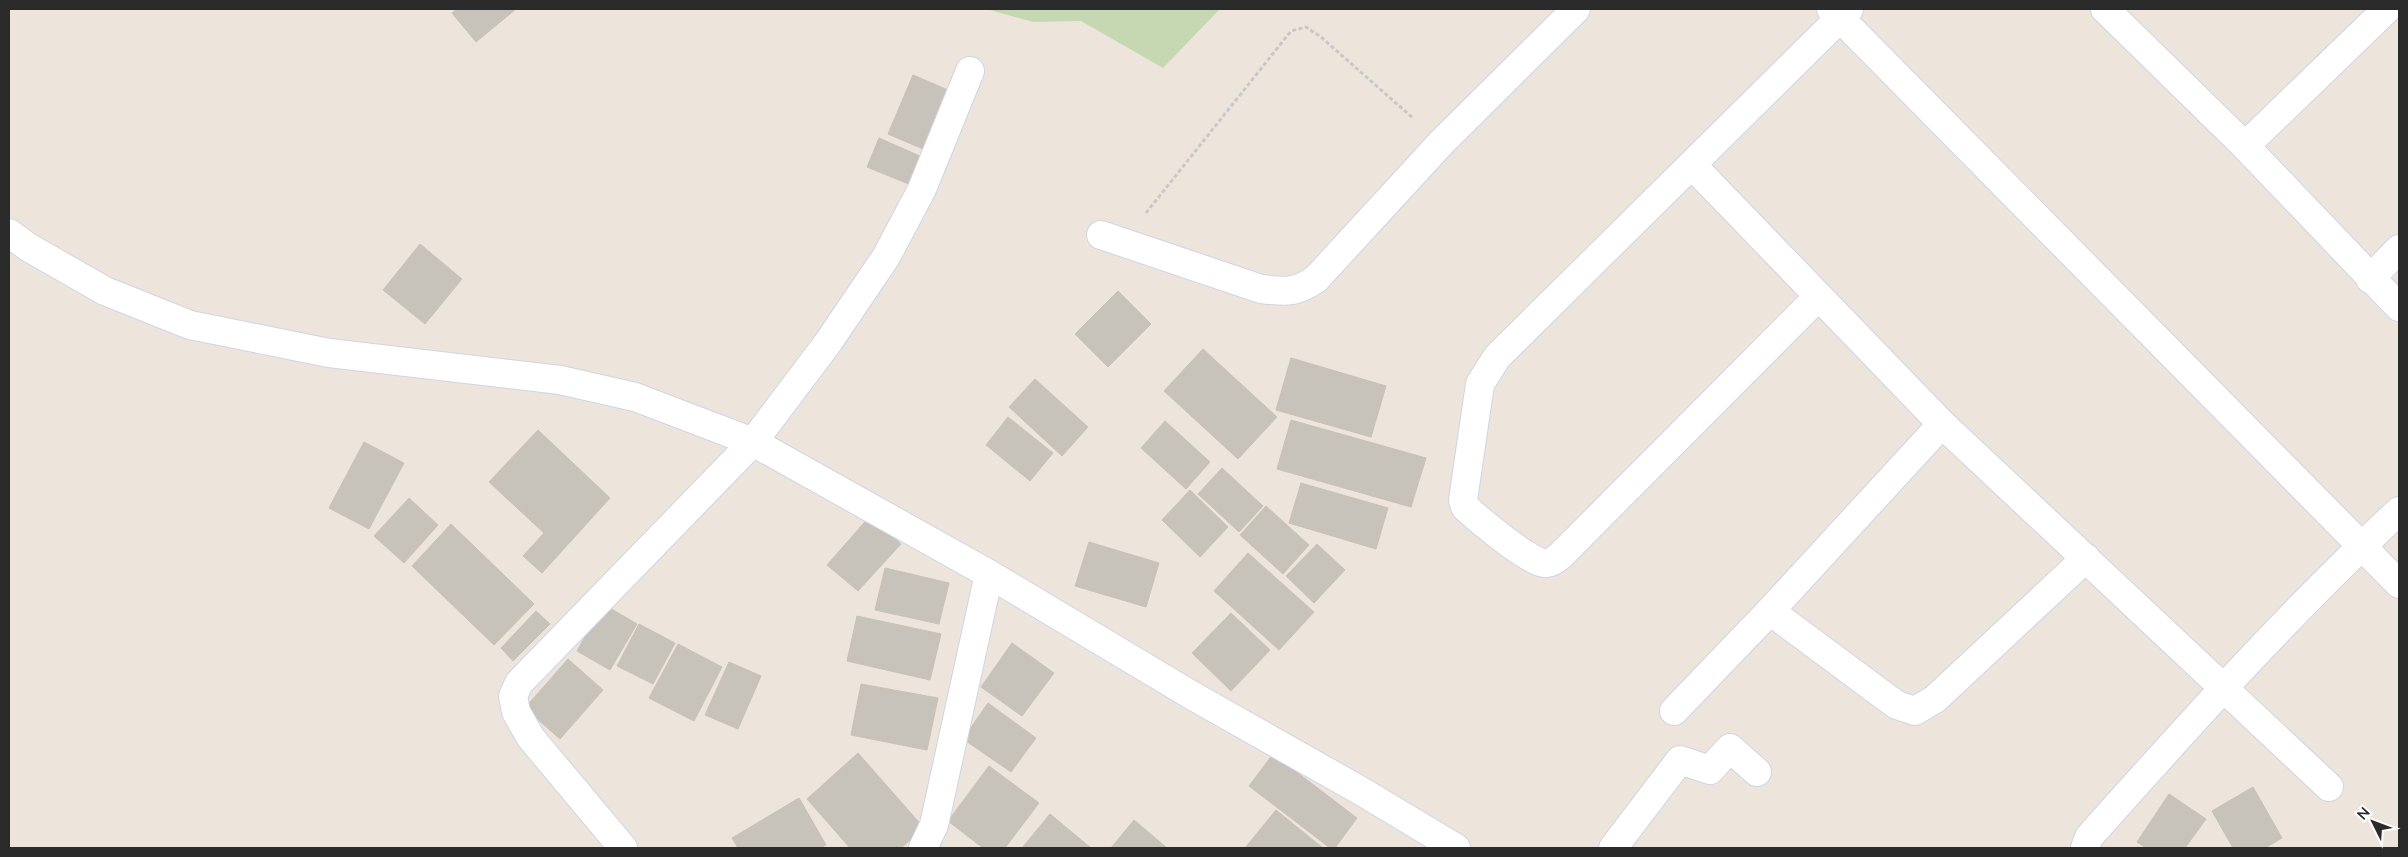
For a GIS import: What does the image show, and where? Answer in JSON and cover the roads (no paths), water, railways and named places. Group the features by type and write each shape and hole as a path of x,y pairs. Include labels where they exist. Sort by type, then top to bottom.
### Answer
{"street":[{"path":"1112,239 1261,289 1283,292 1302,289 1316,279 1441,143 1576,9"},
{"path":"2105,9 2245,146 2399,307"},
{"path":"2245,146 2387,9"},
{"path":"1818,297 1561,555 1550,562 1543,563 1530,558 1465,507 1462,500 1475,405 1480,384 1497,357 1692,165 1840,12 2399,584"},
{"path":"623,848 531,738 516,712 513,696 520,683 753,442 827,344 886,257 922,189 970,72"},
{"path":"1692,165 1942,424 2329,787"},
{"path":"9,233 28,248 106,291 190,325 329,354 560,380 635,397 753,442 989,574 1192,696 1361,791 1456,848"},
{"path":"2370,278 2399,249"},
{"path":"1674,711 1770,611 1942,424"},
{"path":"2085,848 2089,837 2222,687 2361,546 2399,511"},
{"path":"1770,611 1897,705 1916,711 1935,699 2086,558"},
{"path":"923,848 934,825 989,574"},
{"path":"1613,848 1680,760 1710,770 1730,748 1757,772"}]}
